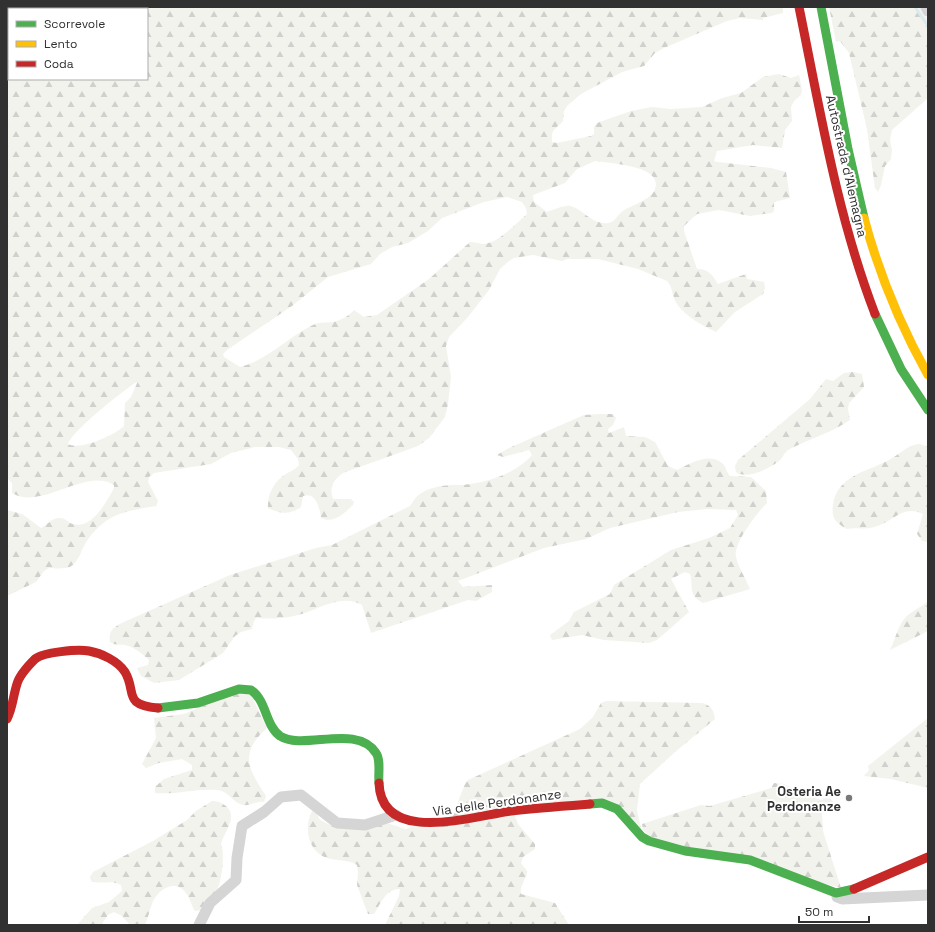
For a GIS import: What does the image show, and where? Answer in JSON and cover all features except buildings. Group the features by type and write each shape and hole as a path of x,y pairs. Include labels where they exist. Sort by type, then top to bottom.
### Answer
{"main road":[{"name":"Autostrada d'Alemagna","path":"799,7 841,210 862,281 878,323 901,369 928,410"},
{"name":"Autostrada d'Alemagna","path":"820,7 850,157 881,273 896,313 918,359 928,374"},
{"name":"Via delle Perdonanze","path":"7,719 13,706 17,682 36,658 48,653 88,651 109,658 125,672 136,703 154,708 168,709 199,703 238,690 248,689 255,692 275,730 285,738 294,740 347,738 368,745 376,753 378,759 379,791 382,803 396,815 421,823 434,824 512,811 594,803 607,804 617,808 642,837 649,841 686,851 750,860 836,893"},
{"path":"836,893 846,892 928,857"}],"street":[{"path":"926,7 928,11"},
{"path":"199,925 210,903 236,880 237,858 242,826 264,812 280,798 301,795 336,823 365,825 396,815"},
{"path":"836,893 836,897 842,899 928,895"}],"green space":[{"path":"7,7 71,7 8,8 7,51"},
{"path":"140,7 783,7 783,13 763,18 763,20 740,18 727,21 664,48 655,53 644,66 622,72 581,94 567,106 564,111 563,121 552,134 552,142 557,143 591,136 594,134 594,127 597,123 631,111 652,107 671,109 702,107 722,98 741,93 763,77 779,74 791,78 799,75 802,90 801,95 794,101 791,107 792,121 785,130 782,148 753,145 717,151 714,161 771,168 786,172 790,198 774,202 774,211 772,213 750,216 719,210 697,214 684,226 684,231 697,269 707,271 712,275 718,284 746,274 747,279 764,282 765,288 763,294 735,312 716,332 695,320 680,308 675,301 667,281 638,269 598,259 567,259 562,261 533,255 514,258 500,269 489,290 468,317 449,337 446,346 451,377 445,417 429,438 418,446 343,473 337,478 334,481 331,491 333,499 351,499 354,502 353,505 342,515 330,520 321,518 320,510 314,498 307,495 303,496 301,507 297,510 285,513 277,512 268,508 270,494 274,486 279,479 299,465 298,459 291,450 279,447 255,447 231,453 211,464 154,473 149,477 148,482 158,501 156,506 137,509 106,521 89,537 73,565 65,568 49,568 44,571 36,582 7,596 7,510 22,514 41,528 56,518 63,518 73,524 80,525 92,519 98,513 111,494 114,485 103,481 90,481 50,494 36,497 24,497 12,493 12,483 7,478 7,56 8,80 148,80 148,8 138,8","holes":["595,161 618,164 645,171 655,180 656,186 654,191 645,200 623,211 609,223 597,222 570,206 547,212 534,202 533,195 565,183 577,169","507,197 522,202 526,208 527,214 506,233 494,241 482,244 470,242 429,279 377,315 364,317 354,310 339,321 315,324 260,359 240,367 224,357 223,354 227,350 292,306 328,277 371,264 380,254 392,247 408,243 428,231 442,218 484,202","138,381 131,397 125,403 124,426 120,430 89,444 73,446 68,444 88,420"]},
{"path":"829,7 920,7 928,20 928,98 892,130 890,140 892,150 891,159 885,166 878,192 875,188 867,129 849,53 840,41 836,42"},
{"path":"853,372 862,374 864,387 849,403 848,409 850,420 835,429 788,450 779,461 764,470 746,475 736,472 735,466 738,460 810,399 826,379 833,381 844,373"},
{"path":"613,414 616,418 613,425 608,429 609,433 624,427 626,436 645,437 655,442 668,466 677,470 699,460 717,460 723,464 730,476 751,477 766,491 767,503 747,528 738,544 736,551 737,561 750,589 703,603 698,600 693,593 690,574 685,572 671,579 689,612 657,640 649,643 604,640 582,635 552,640 550,635 569,621 574,612 610,594 614,585 671,550 709,538 730,528 738,515 736,510 707,509 678,512 610,528 586,539 544,548 458,581 463,587 492,585 492,592 476,601 468,600 371,633 362,605 354,602 336,602 289,617 256,618 252,629 241,632 235,636 223,653 179,680 154,683 141,676 137,668 148,665 149,660 132,647 117,645 110,642 112,629 124,622 230,575 316,548 332,545 410,506 424,491 444,486 478,483 508,473 525,462 532,455 529,450 503,457 497,455 507,449 584,415"},
{"path":"920,444 928,447 928,542 922,541 917,534 923,514 916,511 904,512 881,525 870,528 847,529 835,520 833,505 840,487 846,481 891,459 911,446"},
{"path":"928,601 928,631 890,650 898,629 905,618"},
{"path":"247,687 267,728 252,745 249,761 255,778 266,796 264,802 243,805 236,802 225,792 217,790 155,793 155,787 164,779 192,770 192,765 182,759 159,763 146,768 142,764 156,738 154,718 184,714"},
{"path":"606,701 701,703 709,706 713,710 715,719 675,752 640,784 637,810 641,829 615,807 452,817 468,780 580,729 593,717 601,703"},
{"path":"928,718 928,788 891,779 864,776 869,770 868,766"},
{"path":"774,783 784,784 807,796 822,800 824,798 831,799 833,802 832,805 822,813 823,831 841,888 651,838 643,830 642,824 701,805 710,806 768,789 771,788"},
{"path":"212,801 220,802 227,807 230,811 231,820 221,844 223,860 218,888 203,910 195,911 188,896 183,890 177,886 173,886 162,890 155,898 145,925 130,925 122,916 114,912 108,915 103,922 103,925 77,925 92,908 109,902 122,891 121,885 114,882 91,881 90,877 93,872 153,841 187,820 196,811"},
{"path":"315,810 320,820 330,825 384,822 405,829 414,826 514,813 518,824 535,844 535,849 523,857 521,863 527,873 521,887 521,894 555,903 569,925 385,925 399,896 400,889 395,889 387,894 374,914 368,914 357,885 357,865 320,855 311,844 308,824 312,811"}],"waterway":[{"path":"915,7 928,26"}],"traffic: fast":[{"path":"821,7 848,149 864,218"},
{"path":"875,314 901,369 928,410"},
{"path":"158,708 198,703 239,689 251,690 260,700 271,726 280,736 290,740 302,741 343,738 356,740 367,744 378,756 379,783"},
{"path":"590,804 602,803 617,809 642,837 649,841 685,851 750,860 836,893 854,889"}],"traffic: slow":[{"path":"864,218 876,259 891,299 908,337 928,375"}],"traffic: jam":[{"path":"799,7 822,123 840,201 850,239 875,314"},
{"path":"7,719 11,710 18,681 30,664 39,657 69,651 84,650 94,652 114,661 125,672 132,696 135,701 139,704 158,708"},
{"path":"379,783 384,802 395,815 412,821 453,821 511,811 590,804"},
{"path":"854,889 928,857"}],"place":[{"name":"Osteria Ae Perdonanze","path":"849,798"}]}
